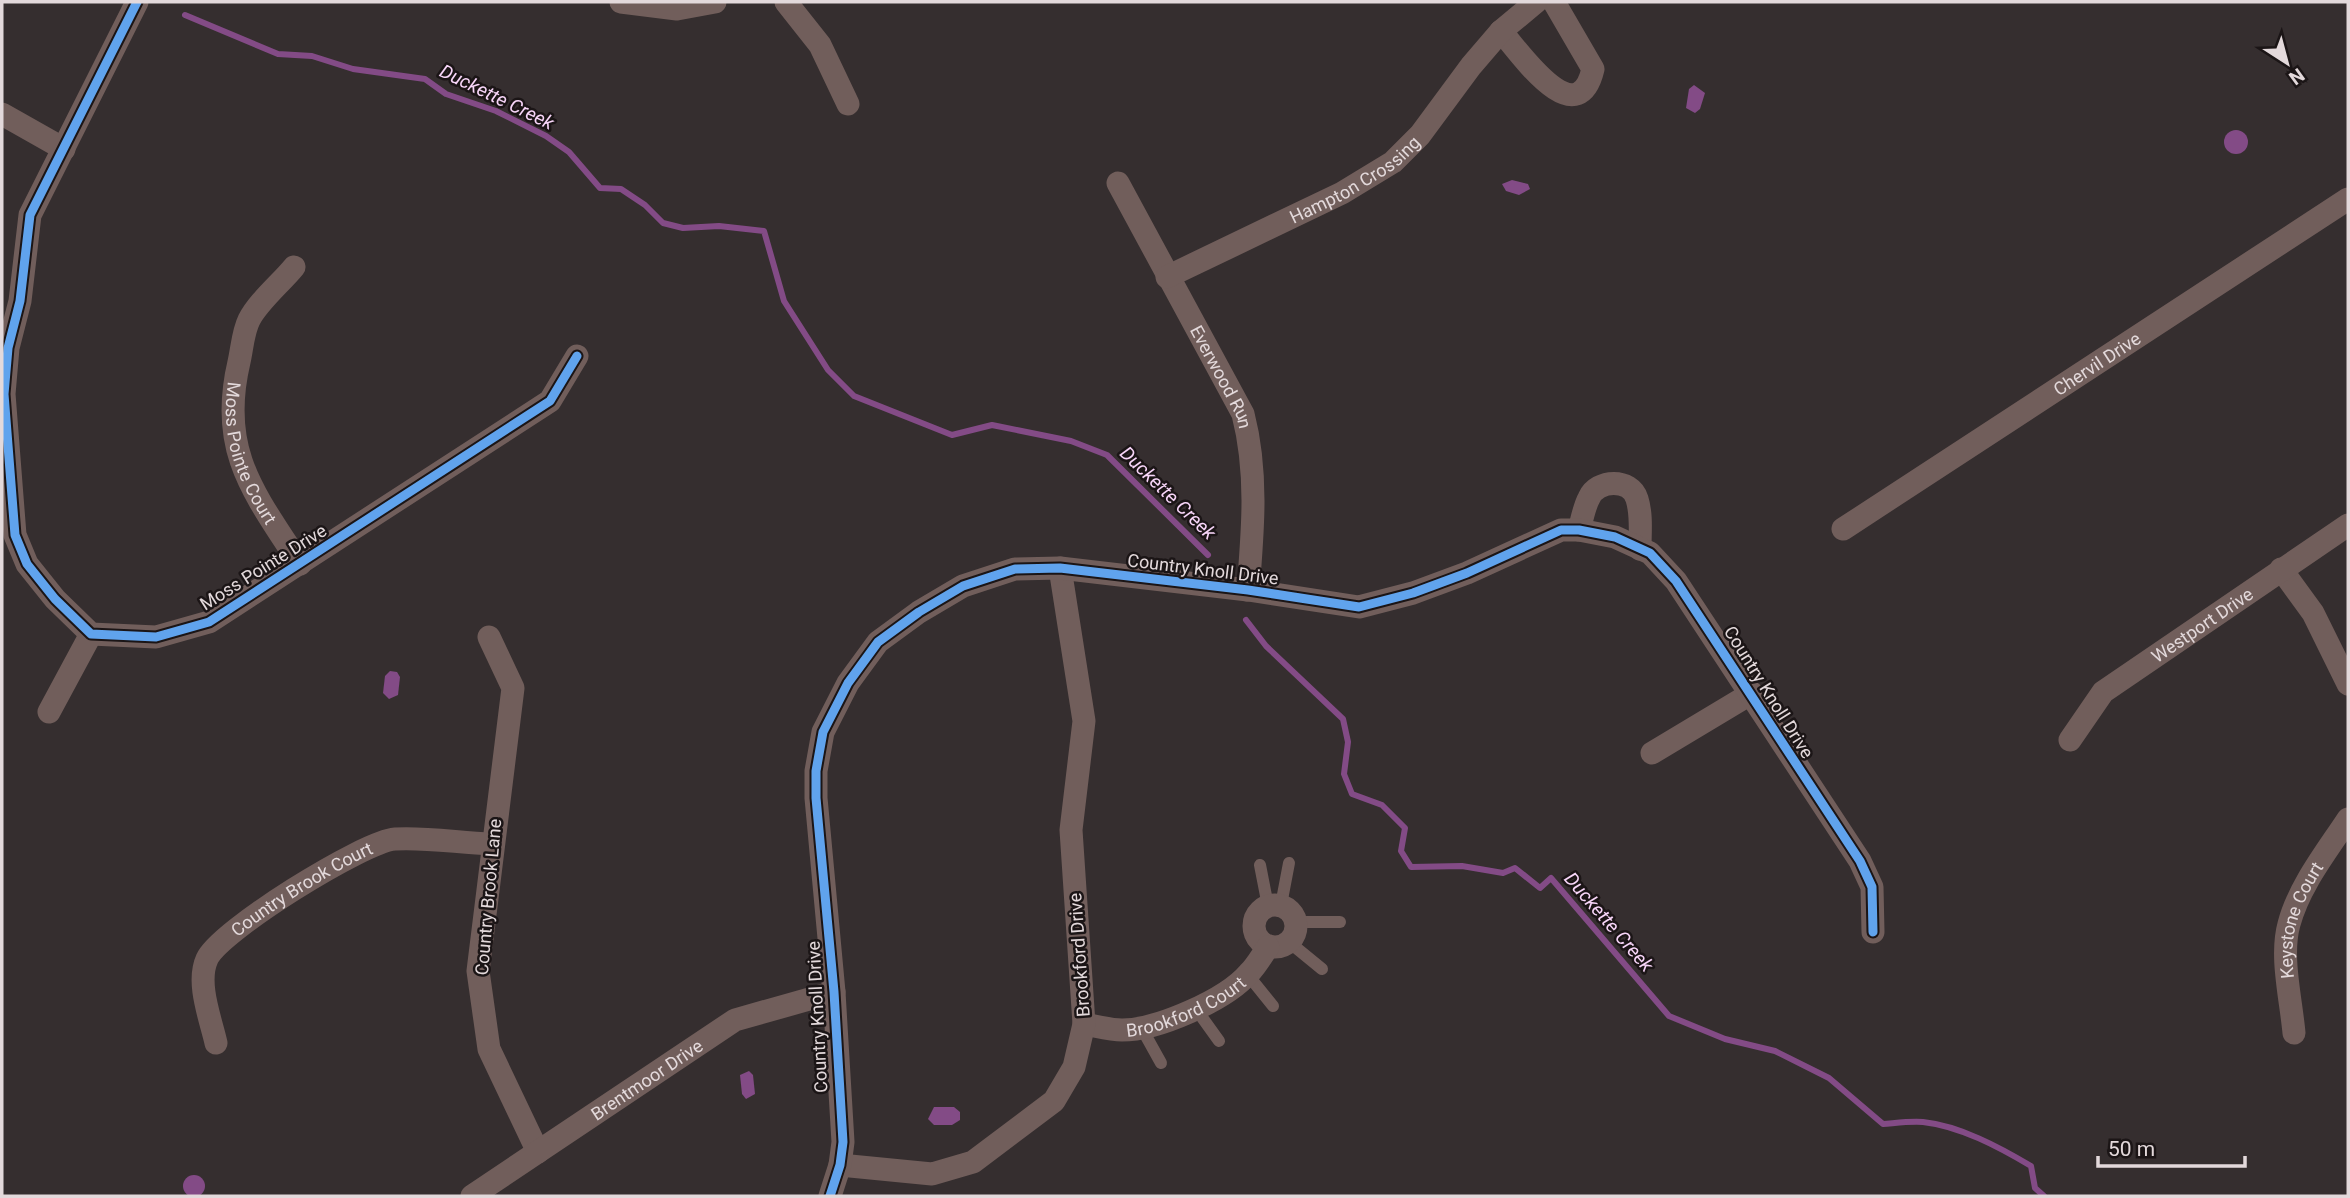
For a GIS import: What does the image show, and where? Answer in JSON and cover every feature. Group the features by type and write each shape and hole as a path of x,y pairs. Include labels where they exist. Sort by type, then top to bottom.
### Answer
{"street":[{"path":"49,712 91,634 55,599 27,564 15,535 4,394 8,348 20,302 30,215 137,2"},
{"path":"621,2 677,9 715,2"},
{"path":"786,2 820,45 848,104"},
{"name":"Hampton Crossing","path":"1167,277 1342,193 1393,162 1420,135 1471,66 1501,31 1536,2"},
{"path":"1501,31 1553,89 1571,96 1579,94 1590,83 1593,69 1554,2"},
{"path":"2,114 64,149"},
{"name":"Everwood Run","path":"1118,183 1243,414 1250,443 1254,508 1248,590"},
{"name":"Chervil Drive","path":"1843,529 2348,199"},
{"name":"Moss Pointe Court","path":"294,267 249,319 234,384 233,416 238,458 250,488 300,564"},
{"name":"Moss Pointe Drive","path":"91,634 156,637 209,622 550,401 577,356"},
{"path":"1579,530 1589,495 1605,484 1622,484 1632,488 1637,498 1641,520 1640,549"},
{"name":"Westport Drive","path":"2070,740 2103,692 2348,524"},
{"name":"Country Knoll Drive","path":"830,1196 840,1165 842,1142 834,992 816,798 816,771 823,732 848,683 878,642 940,598 963,586 1016,569 1060,568 1248,590 1359,607 1413,593 1467,573 1561,530 1579,530 1615,537 1650,553 1676,581 1752,694 1860,861 1872,887 1873,932"},
{"name":"Brookford Drive","path":"840,1165 932,1174 973,1162 1054,1101 1074,1068 1084,1024 1071,830 1084,721 1060,568"},
{"path":"2281,569 2313,613 2348,684"},
{"name":"Country Brook Lane","path":"489,637 513,688 491,844 478,971 489,1049 538,1152"},
{"path":"1652,753 1752,694"},
{"name":"Keystone Court","path":"2294,1033 2287,959 2288,924 2310,878 2348,819"},
{"name":"Country Brook Court","path":"216,1043 204,985 205,965 207,958 233,931 342,860 372,844 394,839 491,844"},
{"name":"Brookford Court","path":"1084,1024 1122,1030 1155,1025 1196,1009 1248,975 1280,924"},
{"name":"Brentmoor Drive","path":"472,1196 735,1020 834,992"}],"lane":[{"path":"1280,924 1289,863"},
{"path":"1260,865 1280,924 1322,969"},
{"path":"1280,924 1340,922"},
{"path":"1248,975 1273,1006"},
{"path":"1196,1009 1219,1041"},
{"path":"1141,1027 1161,1063"}],"shaded area":[{"path":"1694,85 1705,93 1700,109 1695,113 1686,108 1689,89"},
{"path":"2236,130 2245,133 2248,142 2245,151 2236,154 2227,151 2224,142 2227,133"},
{"path":"1512,180 1528,184 1530,189 1519,195 1506,191 1502,184"},
{"path":"390,671 397,672 400,677 398,695 389,699 383,693 385,676"},
{"path":"749,1071 753,1075 755,1094 746,1099 742,1094 740,1075"},
{"path":"934,1107 954,1107 960,1112 960,1120 952,1125 934,1125 928,1119"},
{"path":"190,1175 198,1175 205,1182 205,1190 198,1197 190,1197 183,1190 183,1182"}],"waterway":[{"name":"Duckette Creek","path":"185,15 278,54 312,56 353,69 425,79 446,94 496,111 546,136 569,152 600,188 621,189 645,205 663,223 683,228 719,226 764,231 784,301 828,370 854,396 952,435 992,425 1071,441 1107,455 1208,555"},
{"name":"Duckette Creek","path":"1246,620 1266,646 1343,719 1348,742 1344,774 1352,794 1382,805 1405,828 1401,851 1411,867 1462,866 1503,873 1515,868 1540,888 1551,878 1669,1016 1725,1039 1775,1051 1829,1078 1883,1124 1937,1124 1993,1145 2031,1166 2035,1188 2044,1196"}],"cycle path":[{"path":"137,2 30,215 20,301 8,348 4,394 15,535 27,564 55,599 91,634 156,637 209,622 550,401 577,356"},
{"path":"830,1196 840,1165 843,1142 834,992 816,798 816,771 823,732 848,683 878,642 919,612 963,586 1015,569 1060,568 1248,590 1359,607 1413,593 1467,573 1561,530 1579,530 1615,537 1650,553 1676,581 1860,861 1872,887 1873,932"}]}
